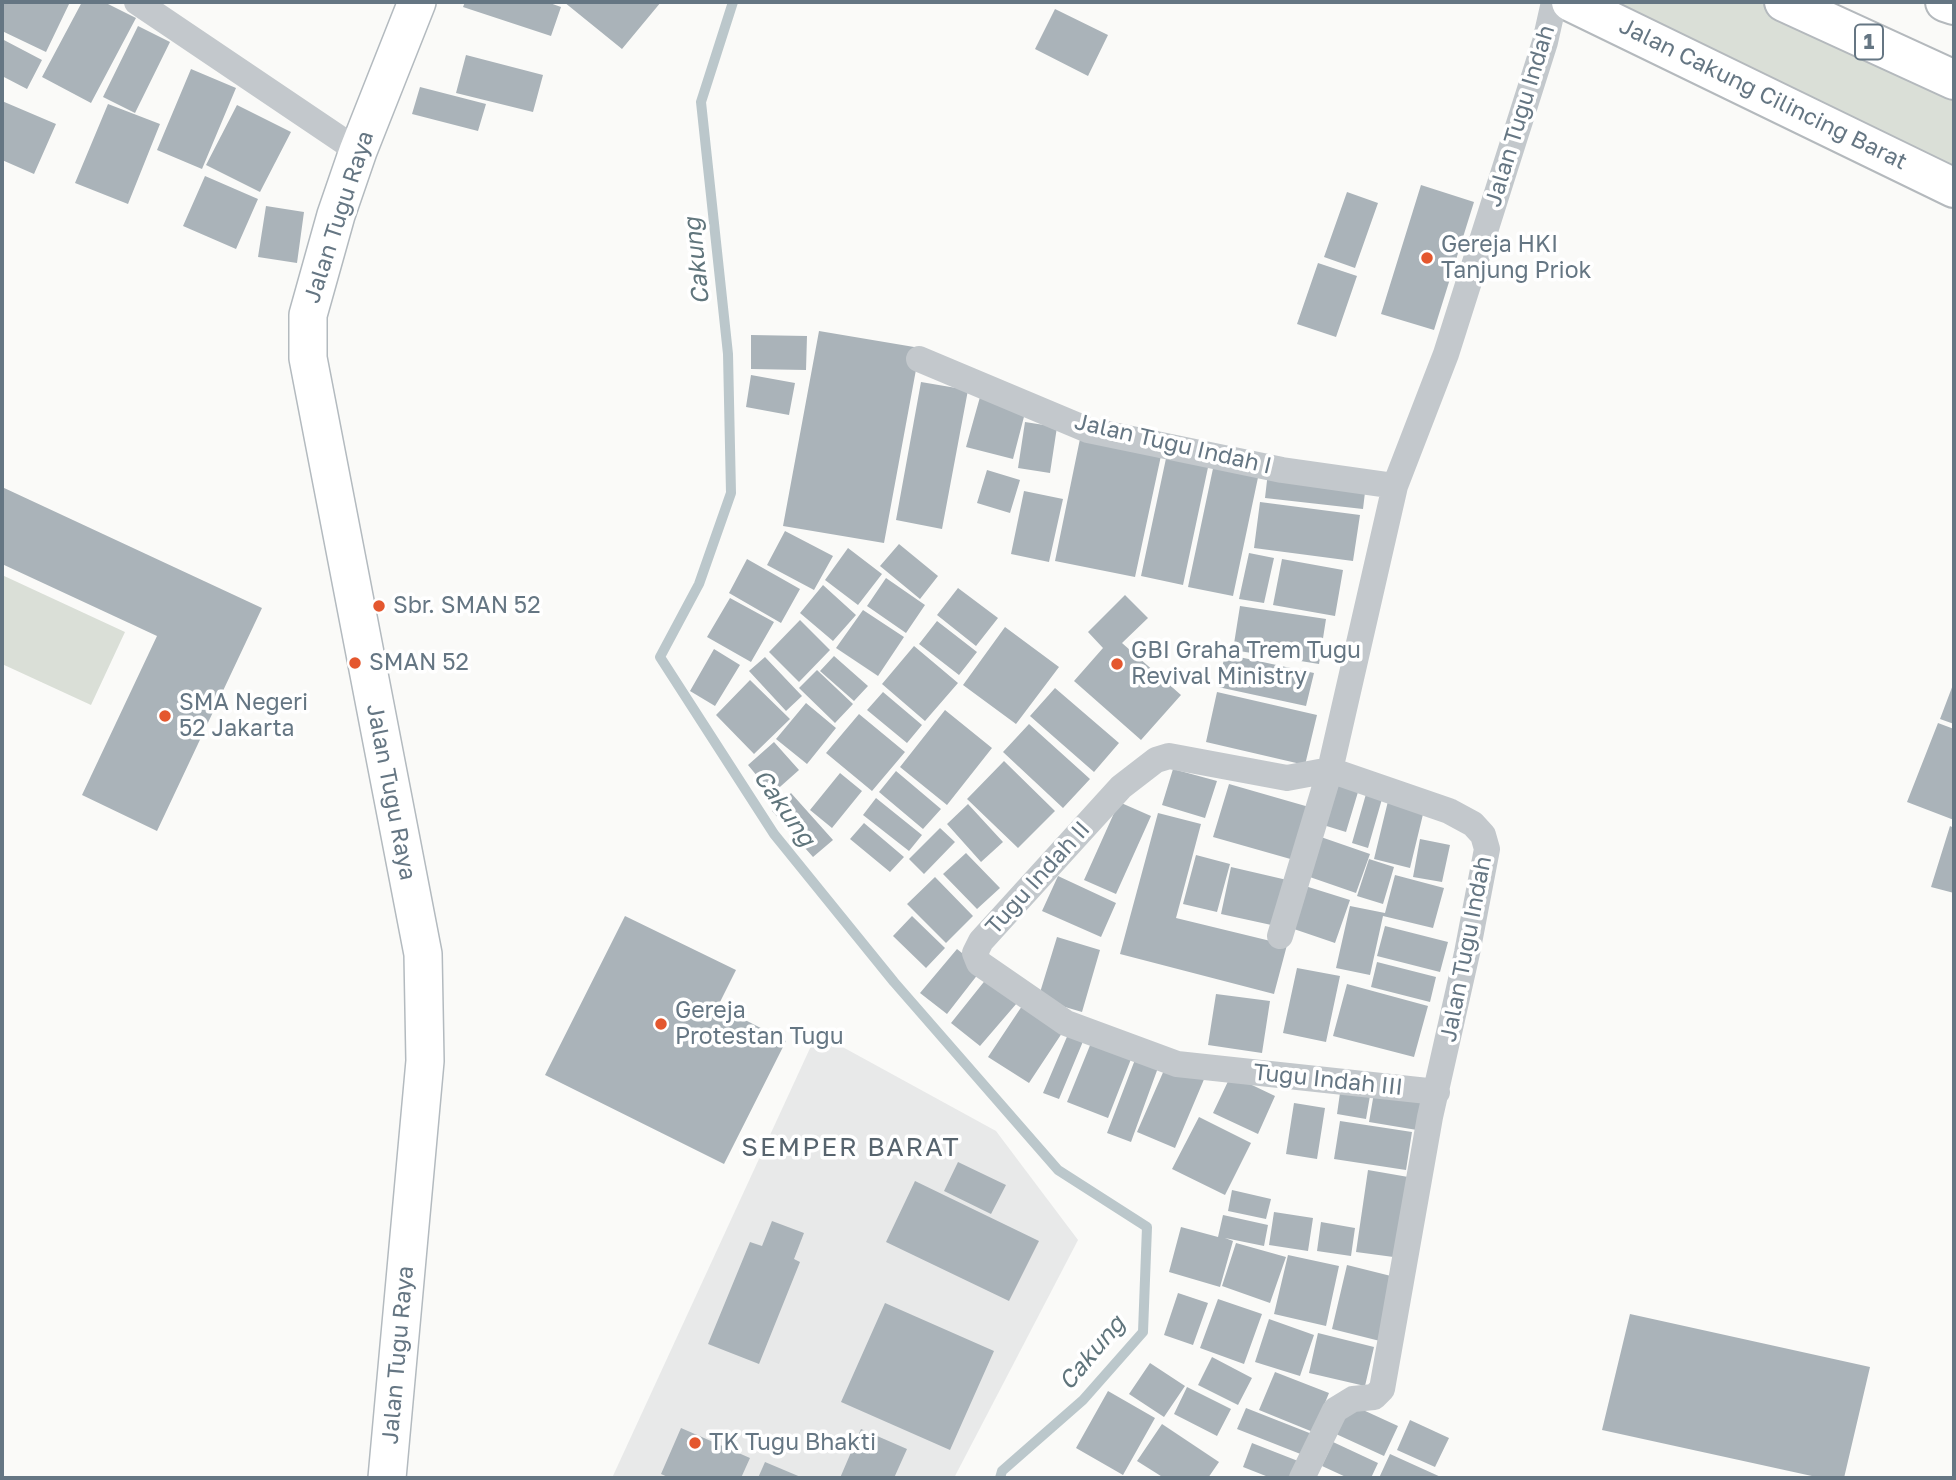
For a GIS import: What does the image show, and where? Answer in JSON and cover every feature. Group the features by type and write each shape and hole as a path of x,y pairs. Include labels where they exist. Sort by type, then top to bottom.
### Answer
{"highway":[{"name":"Jalan Cakung Cilincing Barat","path":"1571,2 1954,188"},
{"name":"1","path":"1784,2 1954,80"},
{"path":"1945,2 1954,5"}],"main road":[{"name":"Jalan Tugu Raya","path":"387,1478 425,1062 423,954 308,358 308,315 336,215 358,151 417,2"}],"street":[{"path":"137,2 358,151"},
{"name":"Jalan Tugu Indah","path":"1302,1478 1335,1409 1353,1399 1378,1395 1382,1389 1437,1092 1487,849 1483,835 1473,824 1449,811 1330,770 1395,486 1446,354 1545,42 1554,2"},
{"name":"Jalan Tugu Indah I","path":"919,359 1088,430 1282,470 1395,486"},
{"name":"Tugu Indah II","path":"1219,1068 1177,1063 1066,1023 979,963 975,953 981,941 1121,787 1156,760 1169,756 1287,778 1330,770"},
{"path":"1280,936 1330,770"},
{"name":"Tugu Indah III","path":"1219,1068 1437,1092"}],"shaded area":[{"path":"1573,2 1787,2 1954,80 1954,188"},
{"path":"2,575 125,632 91,705 2,664"},
{"path":"817,1033 996,1131 1078,1240 954,1478 612,1478"}],"building":[{"path":"2,2 70,2 46,52 2,31"},
{"path":"82,2 104,2 136,18 91,103 42,77"},
{"path":"465,2 547,2 561,7 551,36 463,7"},
{"path":"564,2 661,2 622,49"},
{"path":"1055,9 1108,35 1088,76 1035,49"},
{"path":"138,26 170,42 135,113 103,97"},
{"path":"2,39 42,60 27,89 2,76"},
{"path":"466,55 543,75 533,112 456,93"},
{"path":"191,69 236,88 202,169 157,150"},
{"path":"420,87 486,104 478,131 412,114"},
{"path":"2,101 56,124 34,174 2,160"},
{"path":"108,104 160,124 128,204 75,183"},
{"path":"237,105 291,132 260,192 206,165"},
{"path":"205,176 258,199 236,249 183,226"},
{"name":"Gereja HKI Tanjung Priok","path":"1421,185 1474,202 1434,330 1381,314"},
{"path":"1347,192 1378,203 1355,268 1324,257"},
{"path":"266,206 304,212 297,263 258,257"},
{"path":"1318,263 1357,276 1336,337 1297,324"},
{"path":"819,331 920,348 884,543 783,526"},
{"path":"751,335 807,336 806,370 751,369"},
{"path":"751,375 795,383 789,415 746,407"},
{"path":"921,382 968,390 942,529 896,520"},
{"path":"980,397 1026,409 1013,459 966,447"},
{"path":"1025,422 1057,427 1050,473 1018,468"},
{"path":"1081,434 1162,451 1135,577 1055,561"},
{"path":"1168,449 1210,458 1183,585 1141,576"},
{"path":"1215,459 1260,468 1233,596 1188,587"},
{"path":"987,470 1020,480 1010,513 977,503"},
{"path":"1268,472 1366,484 1363,509 1265,498"},
{"name":"SMA Negeri 52 Jakarta","path":"2,487 262,608 157,831 82,795 157,636 2,564"},
{"path":"1024,491 1063,499 1049,562 1011,554"},
{"path":"1260,502 1360,515 1353,561 1254,548"},
{"path":"785,531 833,556 814,590 767,565"},
{"path":"899,544 938,576 920,599 880,566"},
{"path":"848,548 882,574 858,605 825,580"},
{"path":"1249,553 1274,558 1264,603 1239,599"},
{"path":"747,559 800,589 781,623 729,593"},
{"path":"1282,559 1343,570 1335,616 1273,605"},
{"path":"886,578 925,605 906,633 867,606"},
{"path":"823,585 856,615 833,641 800,613"},
{"path":"958,588 998,618 976,646 937,615"},
{"name":"GBI Graha Trem Tugu Revival Ministry","path":"1125,595 1148,618 1122,643 1181,695 1141,740 1074,681 1103,648 1088,632"},
{"path":"730,598 774,622 751,662 707,637"},
{"path":"1240,606 1326,619 1319,664 1233,650"},
{"path":"863,610 904,637 878,676 836,648"},
{"path":"800,620 830,650 799,682 769,652"},
{"path":"937,621 977,652 959,675 919,644"},
{"path":"1005,627 1059,667 1016,724 963,685"},
{"path":"914,646 958,683 925,721 882,684"},
{"path":"714,649 740,665 715,706 690,691"},
{"path":"1225,654 1314,673 1306,706 1218,687"},
{"path":"834,656 868,686 854,701 820,671"},
{"path":"765,657 802,696 786,711 749,671"},
{"path":"817,670 853,704 835,723 799,688"},
{"path":"750,680 790,719 754,754 716,715"},
{"path":"1954,682 1954,724 1940,719"},
{"path":"1055,688 1119,743 1094,772 1030,716"},
{"path":"883,692 922,725 907,743 867,710"},
{"path":"1217,692 1317,715 1305,765 1206,742"},
{"path":"806,703 836,728 807,764 776,739"},
{"path":"945,710 992,748 947,805 900,767"},
{"path":"859,714 905,752 872,791 826,753"},
{"path":"1938,723 1954,729 1954,820 1907,802"},
{"path":"1029,724 1090,779 1063,808 1003,752"},
{"path":"774,742 799,770 772,794 748,765"},
{"path":"1004,761 1055,811 1018,848 967,799"},
{"path":"1173,769 1217,781 1205,818 1162,805"},
{"path":"896,771 941,809 923,829 879,792"},
{"path":"840,773 862,791 832,828 810,810"},
{"path":"1335,775 1361,782 1346,832 1320,824"},
{"path":"1229,784 1309,807 1294,860 1213,837"},
{"path":"1368,787 1384,792 1368,848 1352,843"},
{"path":"791,793 833,840 813,857 772,811"},
{"path":"1389,797 1425,806 1410,868 1374,859"},
{"path":"876,798 922,835 909,851 863,815"},
{"path":"1119,802 1151,816 1116,894 1084,880"},
{"path":"968,804 1003,842 981,862 947,824"},
{"path":"1158,813 1201,824 1176,918 1287,945 1274,994 1120,954"},
{"path":"864,823 904,857 890,872 850,839"},
{"path":"1950,826 1954,828 1954,893 1931,887"},
{"path":"940,828 955,842 924,874 909,859"},
{"path":"1318,836 1370,854 1356,893 1304,875"},
{"path":"1420,839 1450,845 1442,882 1413,877"},
{"path":"966,853 1000,888 977,909 943,874"},
{"path":"1196,855 1230,864 1217,912 1183,904"},
{"path":"1369,859 1394,867 1383,904 1357,896"},
{"path":"1231,867 1287,880 1276,926 1221,914"},
{"path":"1395,875 1444,888 1433,928 1383,916 1370,975 1336,968 1350,906 1385,913"},
{"path":"1058,876 1116,903 1101,937 1042,911"},
{"path":"935,877 973,916 946,943 907,904"},
{"path":"1302,885 1350,900 1335,943 1288,927"},
{"name":"Gereja Protestan Tugu","path":"625,916 736,970 718,1006 786,1041 724,1164 545,1075"},
{"path":"912,916 945,948 926,968 893,936"},
{"path":"1385,926 1448,942 1440,972 1377,956"},
{"path":"1057,937 1100,950 1082,1012 1038,999"},
{"path":"957,949 982,969 947,1014 920,993"},
{"path":"1377,962 1436,977 1430,1002 1371,987"},
{"path":"1297,968 1340,976 1326,1042 1283,1033"},
{"path":"987,978 1017,1003 980,1046 951,1023"},
{"path":"1347,984 1428,1006 1414,1057 1333,1036"},
{"path":"1216,994 1270,1001 1262,1053 1208,1045"},
{"path":"1026,1000 1066,1027 1029,1083 988,1057"},
{"path":"1069,1032 1084,1039 1059,1099 1043,1093"},
{"path":"1093,1038 1133,1054 1108,1118 1067,1102"},
{"path":"1136,1057 1159,1065 1131,1142 1107,1133"},
{"path":"1168,1061 1205,1077 1175,1148 1137,1132"},
{"path":"1231,1075 1275,1096 1258,1134 1213,1113"},
{"path":"1341,1086 1371,1090 1366,1119 1337,1114"},
{"path":"1375,1087 1422,1094 1417,1130 1369,1122"},
{"path":"1294,1103 1325,1108 1317,1159 1286,1154"},
{"path":"1199,1117 1251,1143 1225,1195 1172,1169"},
{"path":"1340,1121 1412,1132 1406,1170 1334,1159"},
{"path":"958,1162 1006,1185 991,1214 944,1191"},
{"path":"1368,1170 1414,1178 1401,1258 1356,1252"},
{"path":"915,1181 1039,1241 1009,1301 886,1242"},
{"path":"1232,1190 1271,1199 1266,1219 1228,1211"},
{"path":"1274,1212 1313,1218 1308,1251 1269,1245"},
{"path":"1223,1215 1268,1225 1264,1246 1225,1238 1233,1241 1220,1287 1169,1272 1181,1227 1218,1237"},
{"path":"772,1221 804,1233 794,1259 800,1262 759,1364 708,1344 750,1242 762,1246"},
{"path":"1321,1222 1355,1228 1351,1256 1317,1251"},
{"path":"1236,1243 1286,1257 1270,1303 1222,1286"},
{"path":"1288,1255 1339,1266 1326,1326 1274,1314"},
{"path":"1347,1265 1395,1277 1380,1341 1332,1329"},
{"path":"1178,1293 1208,1303 1193,1345 1164,1335"},
{"path":"1218,1299 1262,1314 1244,1364 1200,1348"},
{"path":"885,1303 994,1351 950,1450 841,1402"},
{"path":"1630,1314 1870,1367 1844,1478 1821,1478 1602,1430"},
{"path":"1269,1319 1314,1335 1300,1376 1255,1362"},
{"path":"1318,1333 1374,1347 1365,1386 1309,1373"},
{"path":"1212,1357 1252,1378 1238,1405 1198,1385"},
{"path":"1150,1363 1185,1386 1164,1417 1129,1394"},
{"path":"1275,1372 1329,1393 1313,1432 1259,1410"},
{"path":"1187,1387 1231,1409 1217,1436 1174,1414"},
{"path":"1108,1391 1155,1418 1123,1475 1076,1448"},
{"path":"1350,1404 1398,1426 1384,1456 1336,1434"},
{"path":"1246,1408 1312,1434 1303,1455 1237,1429"},
{"path":"1410,1420 1449,1438 1435,1467 1397,1450"},
{"path":"1162,1424 1219,1462 1208,1478 1164,1478 1137,1461"},
{"name":"TK Tugu Bhakti","path":"681,1428 750,1458 741,1478 670,1478 661,1474"},
{"path":"861,1429 907,1449 894,1478 840,1478"},
{"path":"1333,1442 1378,1463 1371,1478 1348,1478 1322,1466"},
{"path":"1252,1443 1298,1461 1292,1478 1271,1478 1243,1467"},
{"path":"1390,1454 1443,1478 1379,1478"},
{"path":"765,1462 803,1478 758,1478"}],"waterway":[{"name":"Cakung","path":"733,2 701,102 728,354 731,493 699,584 660,657 774,834 894,982 1058,1170 1147,1227 1143,1332 1083,1400 1002,1471 1000,1478"}],"place":[{"name":"Gereja HKI Tanjung Priok","path":"1427,258"},
{"name":"Sbr. SMAN 52","path":"379,606"},
{"name":"SMAN 52","path":"355,663"},
{"name":"GBI Graha Trem Tugu Revival Ministry","path":"1117,664"},
{"name":"SMA Negeri 52 Jakarta","path":"165,716"},
{"name":"Gereja Protestan Tugu","path":"661,1024"},
{"name":"TK Tugu Bhakti","path":"695,1443"}],"district":[{"name":"SEMPER BARAT","path":"851,1148"}]}
